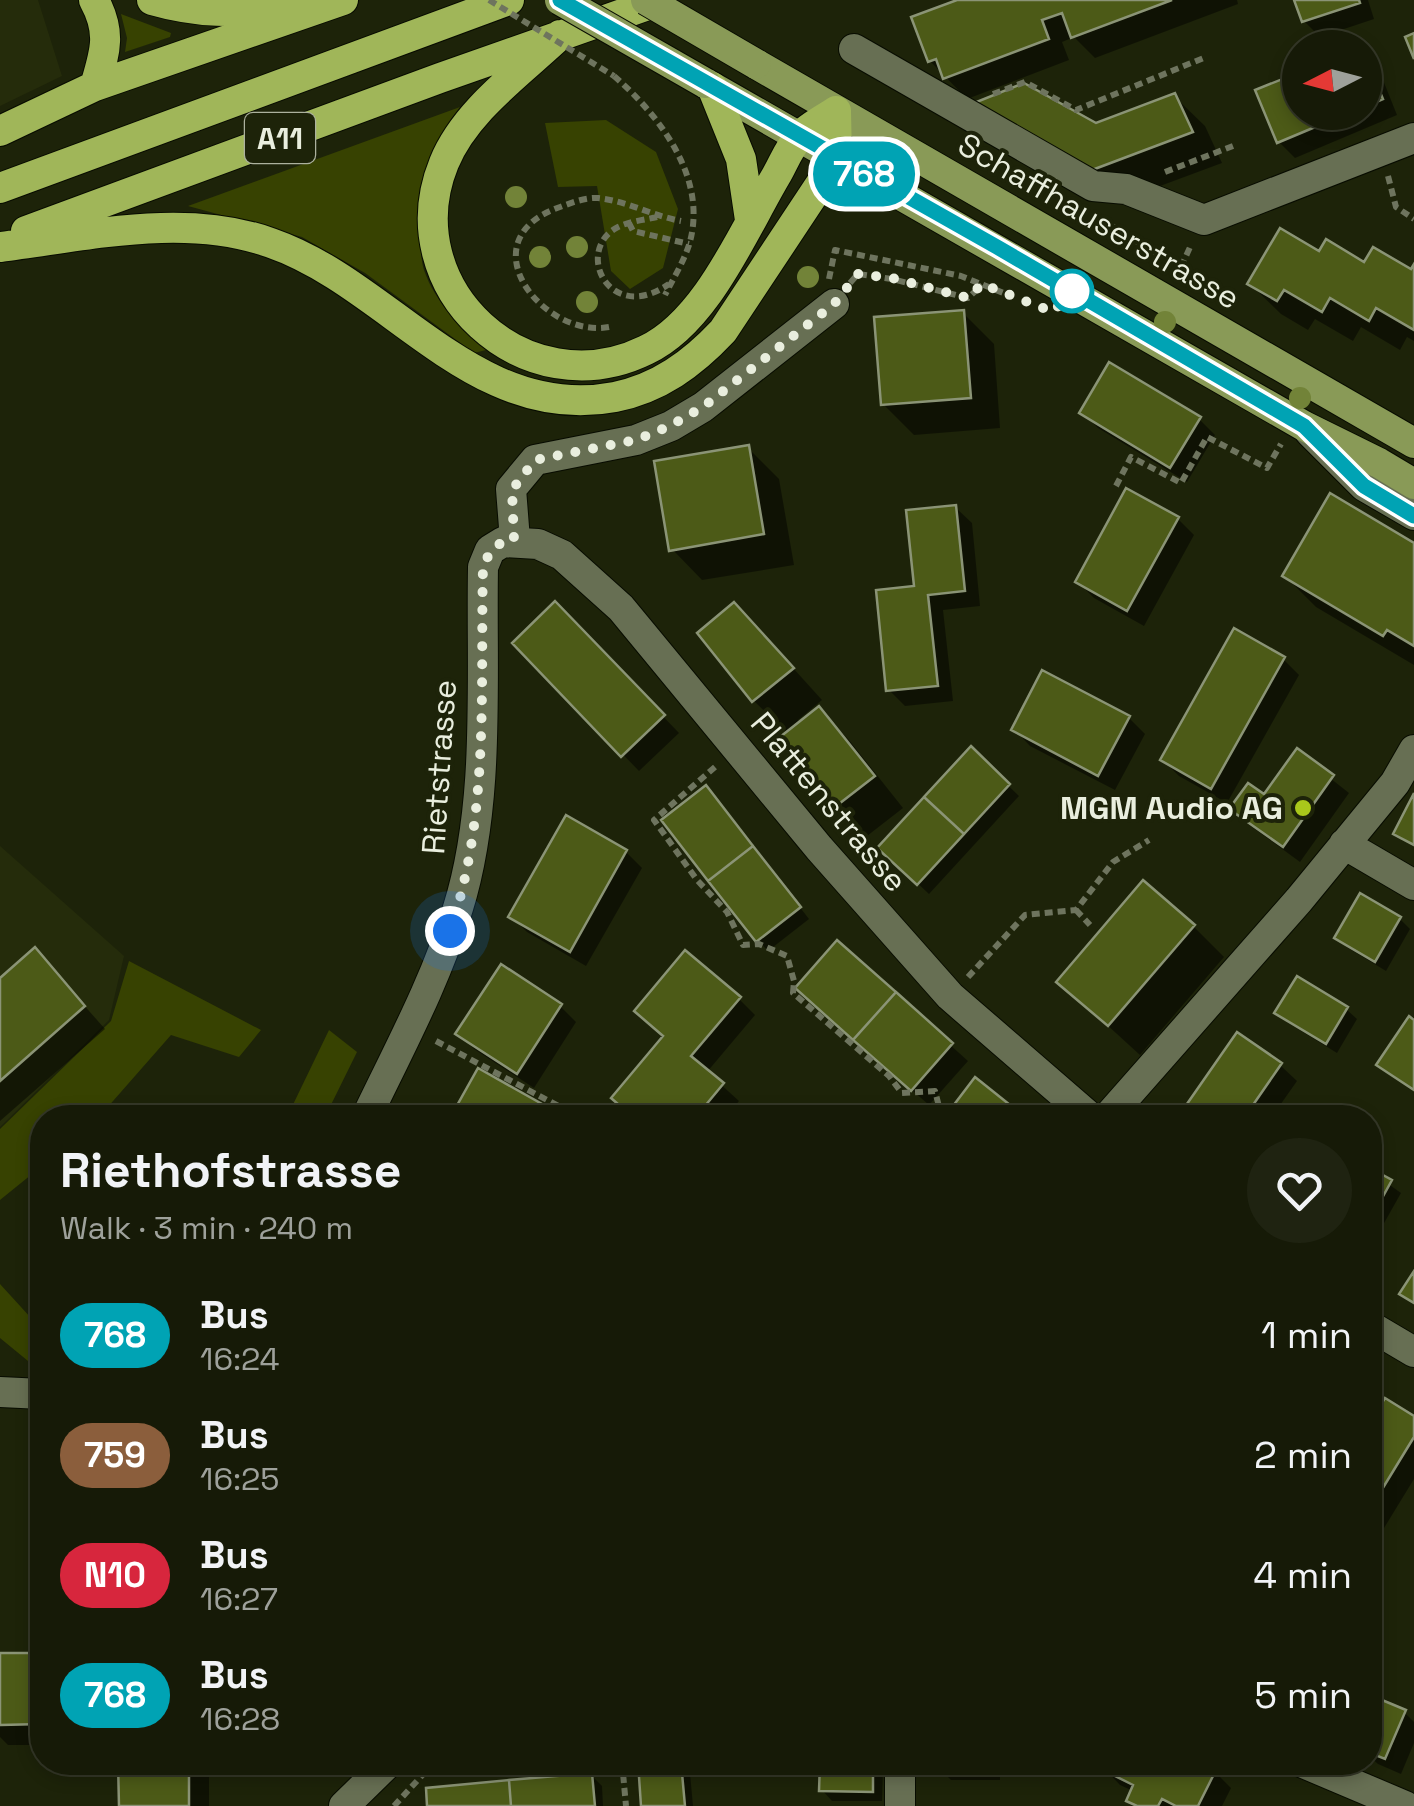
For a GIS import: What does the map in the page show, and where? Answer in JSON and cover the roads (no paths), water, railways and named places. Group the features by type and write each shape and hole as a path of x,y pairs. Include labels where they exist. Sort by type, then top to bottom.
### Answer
{"highway":[{"path":"94,0 102,15 107,47 95,86"},
{"path":"152,0 187,10 224,14 335,3"},
{"name":"A11","path":"0,188 509,0"},
{"name":"A11","path":"0,244 662,0"},
{"path":"0,130 95,86 335,3"},
{"path":"560,35 459,134 438,180 434,224 441,267 459,301 484,330 510,348 556,364 594,365 632,357 662,341 692,314 799,137 836,111"},
{"path":"708,85 741,159 750,220"},
{"path":"0,244 165,228 250,236 290,250 334,274 490,379 544,398 596,400 654,385 702,353 740,308 837,159 836,111"}],"main road":[{"path":"560,0 997,247 1293,435 1380,462 1414,484"},
{"name":"Schaffhauserstrasse","path":"646,0 1414,443"}],"street":[{"path":"854,49 1093,186 1126,189 1204,220 1414,138"},
{"path":"514,540 512,490 535,460 636,440 670,426 703,407 831,290"},
{"path":"1293,435 1414,516"},
{"name":"Plattenstrasse","path":"514,540 538,544 562,555 622,608 819,848 950,996 1076,1105"},
{"name":"Rietstrasse","path":"372,1105 441,957 459,906 472,852 479,789 483,567 490,550 514,540"},
{"path":"1118,1105 1395,783 1414,750"},
{"path":"1344,844 1414,885"},
{"path":"1382,1333 1414,1352"},
{"path":"0,1392 30,1393"},
{"path":"344,1806 376,1775"},
{"path":"900,1775 900,1806"},
{"path":"1331,1775 1404,1806"}],"place":[{"name":"MGM Audio AG","path":"1303,808"}]}
